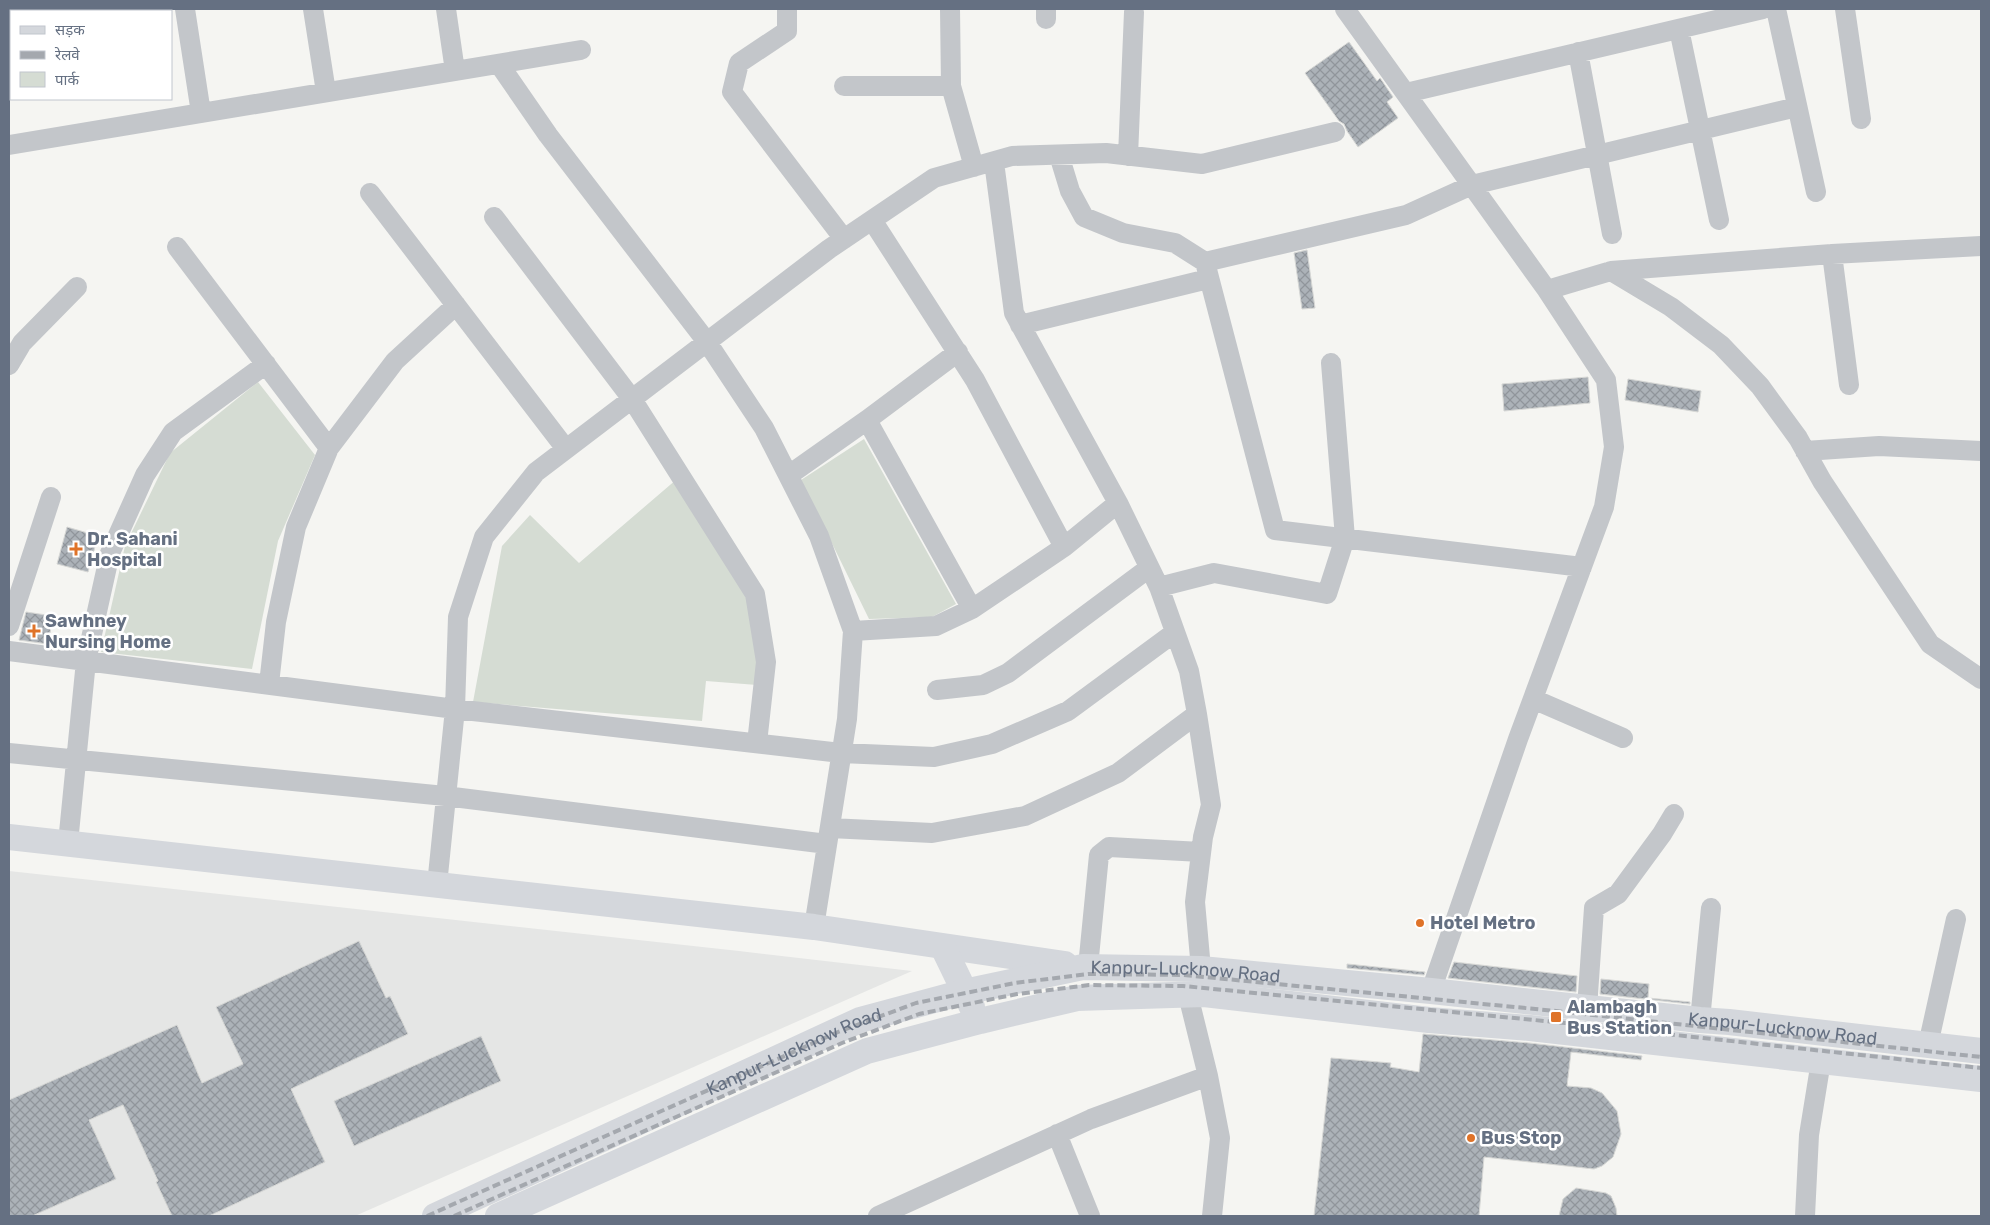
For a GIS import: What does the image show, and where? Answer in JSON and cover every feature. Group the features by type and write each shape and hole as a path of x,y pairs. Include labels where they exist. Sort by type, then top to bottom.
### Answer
{"main road":[{"path":"9,837 814,927 1085,967"},
{"path":"943,947 980,1021"},
{"name":"Kanpur-Lucknow Road","path":"435,1216 860,1020 964,992 1085,967 1201,969 1738,1023 1981,1051"},
{"name":"Kanpur-Lucknow Road","path":"498,1216 867,1051 1076,998 1204,994 1429,1020 1530,1028 1981,1079"}],"street":[{"path":"186,9 201,113"},
{"path":"313,9 326,92"},
{"path":"446,9 455,71"},
{"path":"787,9 787,31 739,62 732,92 844,239"},
{"path":"950,9 951,86 974,167"},
{"path":"1406,93 1762,9"},
{"path":"1776,9 1816,192"},
{"path":"1845,9 1862,119"},
{"path":"1354,11 1406,93 1547,290 1606,380 1614,447 1604,507 1533,699 1431,991"},
{"path":"1128,156 1134,12"},
{"path":"1679,28 1718,220"},
{"path":"9,145 581,50"},
{"path":"1578,52 1612,234"},
{"path":"499,64 548,135 707,342 764,428 819,536 853,631 847,719 814,927"},
{"path":"844,86 951,86"},
{"path":"1020,325 1207,270 1406,215 1472,185 1798,107"},
{"path":"437,885 455,709 458,617 484,537 536,472 844,239 934,178 1012,156 1106,153 1202,164 1334,132"},
{"path":"1059,155 1070,191 1084,217 1123,233 1175,243 1207,270 1275,530 1582,567"},
{"path":"994,162 1014,313 1118,503 1159,587 1188,671 1197,714 1211,805 1195,902 1201,969"},
{"path":"370,193 566,449"},
{"path":"494,217 632,399 755,594 766,662 757,743"},
{"path":"872,220 975,380 1064,547"},
{"path":"1547,290 1611,271 1832,254 1981,246"},
{"path":"176,247 329,448"},
{"path":"1832,254 1849,386"},
{"path":"1611,271 1670,307 1721,345 1760,386 1798,438 1822,482 1930,644 1981,678"},
{"path":"9,365 22,343 77,287"},
{"path":"269,684 276,622 296,528 329,448 395,362 456,305"},
{"path":"789,475 868,420 958,352"},
{"path":"1159,587 1214,573 1326,594 1345,538 1331,363"},
{"path":"68,843 86,661 110,553 146,475 173,432 266,364"},
{"path":"868,420 972,609"},
{"path":"1805,451 1879,446 1981,451"},
{"path":"9,626 51,497"},
{"path":"853,631 936,626 972,609 1064,547 1118,503"},
{"path":"937,690 983,685 1008,673 1149,568"},
{"path":"9,651 455,709 842,753 934,757 992,744 1068,711 1174,633"},
{"path":"1533,699 1623,738"},
{"path":"9,754 76,759 76,761 445,796 829,836 932,834 1026,816 1118,773 1197,714"},
{"path":"1587,1008 1594,908 1618,894 1662,834 1674,814"},
{"path":"1085,967 1099,856 1109,847 1202,852"},
{"path":"1700,1020 1711,908"},
{"path":"1928,1045 1956,919"},
{"path":"1188,995 1208,1076 1220,1138 1212,1216"},
{"path":"1805,1216 1809,1135 1821,1061"},
{"path":"878,1216 1091,1119 1208,1076"},
{"path":"1057,1134 1090,1216"}],"shaded area":[{"path":"9,871 912,971 355,1216 9,1216"}],"green space":[{"path":"258,382 315,455 278,541 252,669 101,652 125,546 170,453"},
{"path":"864,439 956,604 932,617 869,619 801,480"},
{"path":"684,473 762,624 757,685 706,681 702,721 473,702 502,546 530,515 579,563"}],"building":[{"path":"1349,42 1377,81 1380,78 1393,97 1387,102 1398,118 1358,147 1344,124 1339,121 1305,73"},
{"path":"1307,250 1315,308 1302,309 1294,253"},
{"path":"1588,377 1590,403 1504,411 1502,384"},
{"path":"1628,379 1701,391 1698,412 1625,400"},
{"path":"67,527 98,536 88,572 57,564"},
{"path":"26,612 53,616 48,644 19,640"},
{"path":"359,941 386,998 390,996 408,1034 291,1089 325,1162 209,1216 172,1216 123,1105 89,1120 116,1179 32,1216 9,1216 9,1100 177,1025 202,1083 243,1064 216,1007"},
{"path":"1454,962 1577,976 1576,992 1448,978"},
{"path":"1347,964 1425,972 1424,975 1347,968"},
{"path":"1601,979 1649,984 1648,998 1690,1002 1690,1004 1600,994"},
{"name":"Bus Stop","path":"1423,1034 1529,1043 1642,1056 1641,1060 1571,1052 1567,1086 1591,1088 1602,1093 1617,1111 1621,1134 1613,1157 1602,1166 1594,1169 1484,1157 1479,1216 1314,1216 1331,1058 1391,1063 1390,1067 1419,1072"},
{"path":"481,1036 501,1081 354,1146 334,1101"},
{"path":"1576,1188 1606,1193 1611,1196 1617,1216 1559,1216 1563,1199"}],"railway":[{"path":"427,1216 838,1032 916,1003 1015,983 1088,974 1184,975 1556,1011 1981,1057"},
{"path":"454,1216 842,1043 919,1014 1017,994 1089,985 1183,986 1555,1022 1981,1068"}],"place":[{"name":"Dr. Sahani Hospital","path":"76,549"},
{"name":"Sawhney Nursing Home","path":"34,631"},
{"name":"Hotel Metro","path":"1420,923"},
{"name":"Alambagh Bus Station","path":"1556,1017"},
{"name":"Bus Stop","path":"1471,1138"}]}
